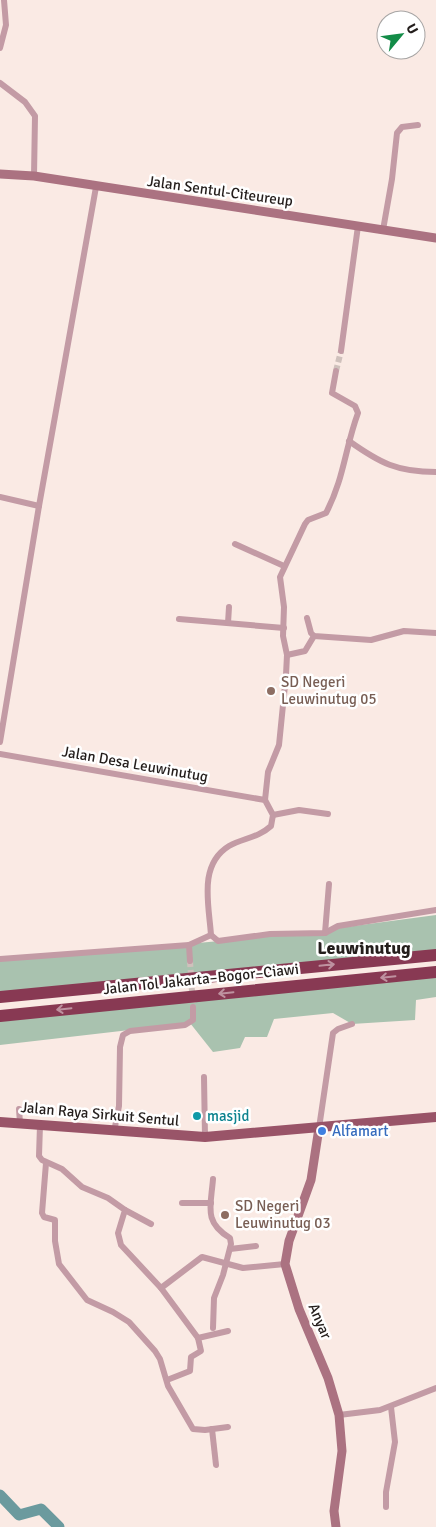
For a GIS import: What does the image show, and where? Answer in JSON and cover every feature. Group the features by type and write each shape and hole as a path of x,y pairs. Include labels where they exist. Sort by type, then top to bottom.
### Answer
{"highway":[{"name":"Jalan Tol Jakarta–Bogor–Ciawi","path":"0,997 436,955"},
{"name":"Jalan Tol Jakarta–Bogor–Ciawi","path":"0,1016 436,972"}],"main road":[{"name":"Jalan Raya Sirkuit Sentul","path":"0,1122 114,1132 205,1137 436,1117"}],"street":[{"path":"0,48 6,25 4,0"},
{"path":"0,83 25,102 34,116 34,176"},
{"path":"383,230 392,179 397,133 402,127 418,125"},
{"name":"Jalan Sentul-Citeureup","path":"0,174 34,176 436,238"},
{"path":"0,742 39,506 96,187"},
{"path":"341,351 358,226"},
{"path":"336,371 332,393 355,406 358,413 349,441 341,480 329,507 322,516 308,520 284,566 280,578 284,628 283,644 287,655 279,745 268,772 265,800 273,815 272,822 267,830 250,839 229,846 218,854 210,866 208,883 211,935 218,941 270,934 325,934 338,926 436,910"},
{"path":"349,441 384,464 403,471 436,472"},
{"path":"0,497 39,506"},
{"path":"235,544 284,566"},
{"path":"228,623 229,607"},
{"path":"287,655 305,651 312,634 307,618"},
{"path":"179,619 284,628"},
{"path":"312,634 371,640 404,631 436,633"},
{"name":"Jalan Desa Leuwinutug","path":"0,754 265,800"},
{"path":"273,815 299,810 328,814"},
{"path":"325,934 329,884"},
{"path":"0,959 189,945 211,935"},
{"path":"189,945 190,961"},
{"path":"114,1132 119,1106 120,1047 123,1035 130,1030 185,1025 193,1020 193,1007"},
{"path":"319,1128 334,1033 338,1029 352,1024"},
{"path":"204,1076 205,1137"},
{"path":"19,1109 20,1123"},
{"path":"40,1125 39,1156 46,1163 62,1170 82,1187 108,1198 151,1224"},
{"name":"Anyar","path":"319,1128 311,1180 289,1241 285,1264 299,1308 328,1378 339,1415 342,1451 335,1502 336,1527"},
{"path":"46,1163 42,1213 44,1217 55,1220 54,1241 59,1264 87,1300 129,1322 158,1354 170,1391 193,1429 228,1427"},
{"path":"213,1328 214,1298 227,1264 230,1249 230,1238 216,1228 211,1219 214,1179"},
{"path":"182,1203 211,1202"},
{"path":"125,1210 118,1239 121,1245 161,1288 198,1338 201,1351 191,1357 190,1371 167,1380"},
{"path":"230,1249 256,1246"},
{"path":"161,1288 202,1257 243,1268 285,1264"},
{"path":"198,1338 228,1331"},
{"path":"339,1415 391,1407 436,1388"},
{"path":"386,1507 386,1492 395,1442 391,1407"},
{"path":"212,1429 216,1465"}],"green space":[{"path":"436,915 436,955 0,997 0,958 275,936 312,935 331,929"},
{"path":"436,972 436,997 416,1000 415,1020 352,1024 333,1013 274,1019 267,1037 245,1037 240,1048 213,1052 190,1023 0,1045 0,1015"}],"waterway":[{"path":"0,1495 19,1515 41,1509 59,1527"}],"tunnel":[{"path":"336,371 341,351"},
{"path":"190,961 193,1007"}],"place":[{"name":"SD Negeri Leuwinutug 05","path":"271,691"},
{"name":"masjid","path":"197,1116"},
{"name":"Alfamart","path":"322,1131"},
{"name":"SD Negeri Leuwinutug 03","path":"225,1215"}],"district":[{"name":"Leuwinutug","path":"364,948"}]}
